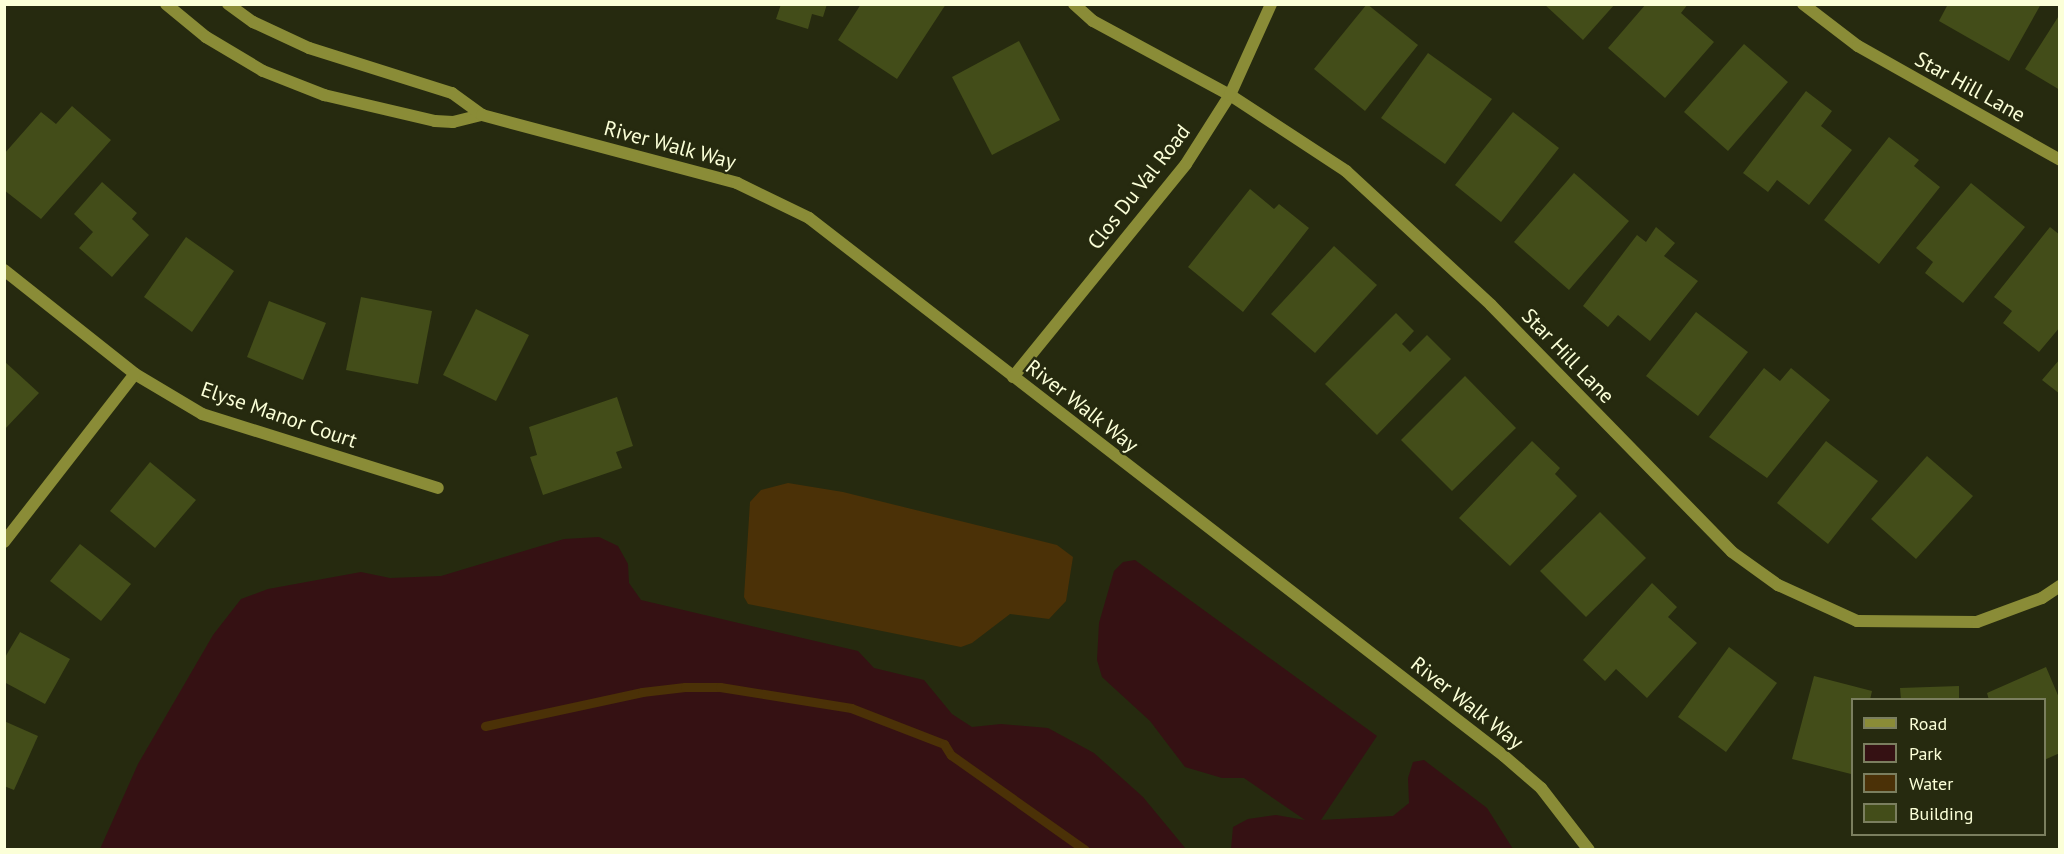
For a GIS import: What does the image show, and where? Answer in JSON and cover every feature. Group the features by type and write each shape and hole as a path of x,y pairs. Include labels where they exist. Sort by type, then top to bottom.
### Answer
{"street":[{"name":"River Walk Way","path":"166,4 206,37 263,71 324,95 435,121 453,122 483,115"},
{"name":"River Walk Way","path":"228,4 253,22 309,48 452,93 483,115 737,183 809,218 1504,756 1541,788 1589,849"},
{"name":"Star Hill Lane","path":"1074,4 1093,21 1230,95 1347,171 1491,305 1732,552 1778,585 1857,621 1977,622 2042,598 2060,586"},
{"name":"Clos Du Val Road","path":"1013,377 1186,164 1230,95 1271,4"},
{"name":"Star Hill Lane","path":"1803,4 1858,46 2060,160"},
{"name":"Elyse Manor Court","path":"4,270 135,374 202,414 438,488"},
{"path":"4,542 135,374"}],"green space":[{"path":"599,537 618,546 628,564 629,583 641,600 858,651 874,668 924,680 952,714 972,727 1001,724 1048,728 1094,753 1143,797 1186,849 100,849 138,764 213,635 241,599 268,589 361,572 390,578 441,576 564,539"},
{"path":"1135,560 1377,736 1321,820 1393,816 1409,803 1408,778 1413,762 1424,760 1487,808 1513,849 1231,849 1233,827 1248,819 1276,815 1305,820 1244,778 1222,778 1185,767 1150,721 1102,677 1097,660 1099,623 1114,571 1123,562"}],"water":[{"path":"788,483 843,492 1057,545 1073,557 1066,601 1049,619 1010,614 972,643 961,647 748,604 744,597 750,502 761,490"}],"building":[{"path":"781,4 827,4 823,17 812,14 808,29 776,19"},
{"path":"861,4 946,4 897,79 838,40"},
{"path":"1367,4 1418,45 1365,111 1314,69"},
{"path":"1544,4 1615,4 1583,40"},
{"path":"1646,4 1688,4 1681,13 1714,42 1665,98 1608,48"},
{"path":"1948,4 2041,4 2009,61 1939,21"},
{"path":"2060,14 2060,90 2025,69"},
{"path":"1019,41 1060,120 992,155 952,77"},
{"path":"1744,44 1788,82 1728,151 1684,112"},
{"path":"1428,53 1492,99 1445,164 1381,118"},
{"path":"1806,91 1832,111 1821,126 1852,150 1809,205 1777,180 1768,192 1743,173"},
{"path":"72,106 111,140 41,219 4,190 4,154 41,112 56,124"},
{"path":"1513,112 1559,148 1501,222 1455,185"},
{"path":"1889,137 1919,160 1914,166 1940,187 1879,264 1824,220"},
{"path":"1574,173 1629,221 1569,290 1514,242"},
{"path":"102,182 137,213 132,219 149,235 112,277 79,248 93,232 74,214"},
{"path":"1971,183 2025,227 1963,303 1925,273 1933,262 1916,248"},
{"path":"1250,189 1274,209 1279,204 1309,228 1243,312 1188,267"},
{"path":"1656,227 1675,243 1664,256 1698,281 1650,341 1618,315 1608,327 1583,306 1637,235 1646,242"},
{"path":"2050,227 2060,235 2060,327 2039,352 2003,323 2012,311 1994,297"},
{"path":"186,237 234,271 192,332 144,297"},
{"path":"1334,246 1377,285 1315,353 1271,314"},
{"path":"361,297 432,311 418,384 346,370"},
{"path":"269,301 326,323 303,380 247,357"},
{"path":"476,309 529,335 496,401 443,375"},
{"path":"1696,312 1748,352 1698,416 1646,376"},
{"path":"1396,313 1414,331 1402,344 1410,352 1427,335 1451,359 1377,435 1325,384"},
{"path":"2060,359 2060,394 2042,380"},
{"path":"4,361 39,393 4,430"},
{"path":"1764,368 1780,381 1791,368 1830,400 1767,478 1709,437"},
{"path":"1465,376 1516,428 1452,491 1401,440"},
{"path":"617,397 633,446 616,452 622,468 543,495 530,457 537,455 529,427"},
{"path":"1532,441 1560,468 1555,474 1577,496 1510,566 1459,518"},
{"path":"1826,441 1878,481 1828,544 1777,503"},
{"path":"1927,456 1973,496 1916,559 1871,519"},
{"path":"150,462 196,500 155,548 110,511"},
{"path":"1600,512 1646,558 1586,617 1540,571"},
{"path":"80,544 131,584 101,621 50,581"},
{"path":"1652,583 1677,607 1668,617 1697,643 1647,698 1616,669 1605,681 1583,660"},
{"path":"20,632 70,659 45,704 4,682 4,659"},
{"path":"1729,647 1777,683 1726,752 1678,717"},
{"path":"2046,667 2060,700 2060,753 2046,759 2046,698 1988,698 1987,693"},
{"path":"1814,676 1872,691 1870,698 1851,698 1851,774 1792,759"},
{"path":"1959,686 1959,698 1901,698 1900,688"},
{"path":"4,721 38,736 14,790 4,786"}],"waterway":[{"path":"485,726 642,692 685,687 720,687 851,708 944,744 951,755 1085,850"}]}
